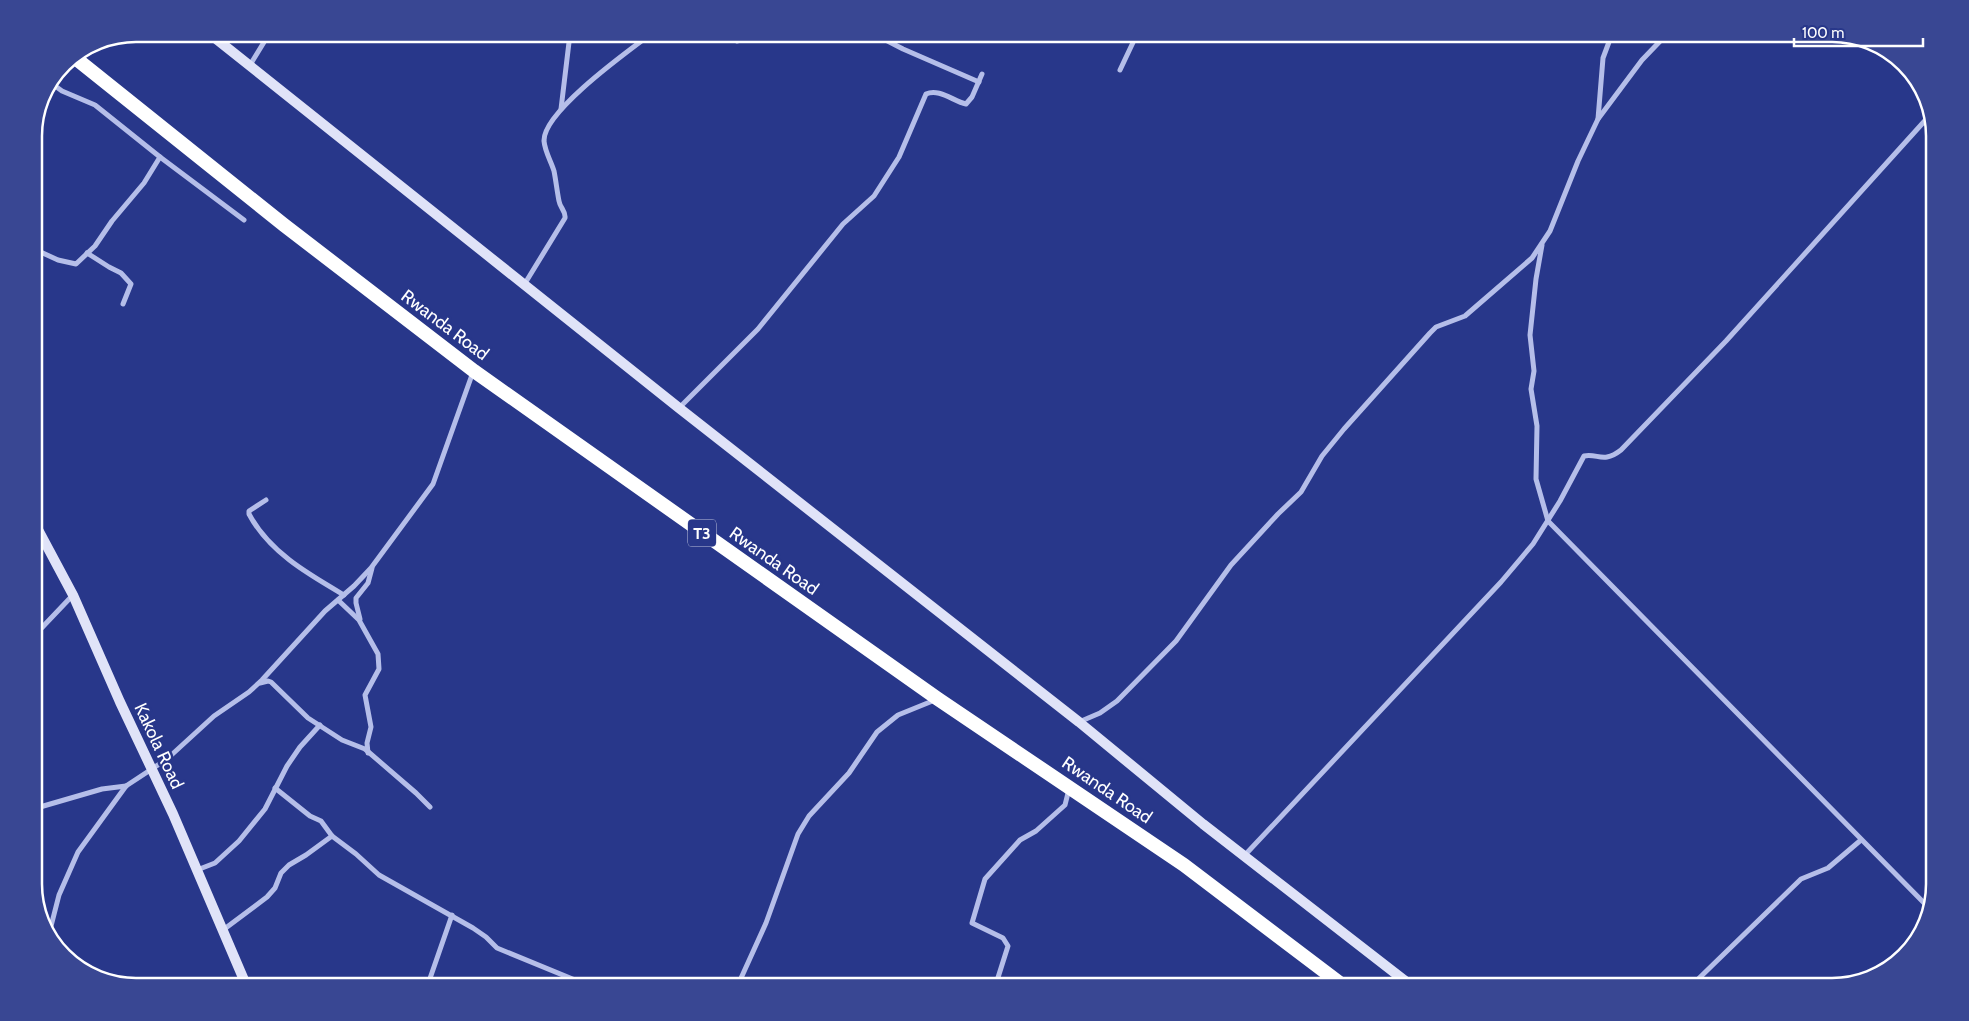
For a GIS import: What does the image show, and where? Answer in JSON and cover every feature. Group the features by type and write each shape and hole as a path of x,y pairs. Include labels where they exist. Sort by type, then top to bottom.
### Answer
{"highway":[{"name":"Rwanda Road","path":"80,62 284,225 474,371 938,698 1184,865 1333,978"}],"street":[{"path":"1120,70 1133,42"},
{"path":"1598,119 1603,58 1609,42"},
{"path":"1659,42 1642,60 1598,119 1542,244 1530,335 1534,371 1531,389 1537,426 1536,479 1548,521 1925,904"},
{"path":"222,43 679,408 1079,722 1244,856 1401,978"},
{"path":"250,65 264,43"},
{"path":"560,109 569,43"},
{"path":"524,285 566,215 559,201 553,170 544,141 550,124 560,109 639,43"},
{"path":"891,43 979,82"},
{"path":"679,408 758,329 843,224 874,196 899,157 926,94 938,93 966,104 970,102 982,74"},
{"path":"57,87 95,104 160,157 244,220"},
{"path":"1244,856 1528,551 1548,521 1584,456 1602,458 1614,455 1621,450 1726,341 1925,120"},
{"path":"43,254 76,264 95,246 112,220 144,183 160,157"},
{"path":"1079,722 1100,713 1117,701 1176,641 1231,565 1301,492 1322,456 1430,333 1436,328 1465,316 1522,267 1542,244"},
{"path":"87,253 121,273 129,281 131,284 130,289 123,304"},
{"path":"51,925 59,895 78,852 91,831 126,786 167,758 214,716 257,684 325,611 344,595 373,565 433,484 474,371"},
{"path":"266,500 249,511 255,524 285,557 314,578 344,595"},
{"name":"Kakola Road","path":"43,539 73,595 152,768 243,978"},
{"path":"362,624 356,598 368,583 373,565"},
{"path":"43,627 73,595"},
{"path":"338,600 357,616 378,654 379,664 374,682 365,696 371,727 367,743 368,753"},
{"path":"257,684 271,682 308,718 342,740 359,746 430,807"},
{"path":"741,978 766,923 798,834 809,816 849,773 877,732 898,714 938,698"},
{"path":"197,870 215,863 235,845 266,808 275,788 300,747 320,725"},
{"path":"43,806 102,789 126,786"},
{"path":"275,788 310,816 321,821 332,836 356,854 378,875 452,915 486,937 497,948 570,978"},
{"path":"998,978 1008,946 1003,938 972,923 983,882 1020,840 1036,831 1065,805 1069,788"},
{"path":"223,930 267,897 274,888 281,873 289,865 332,836"},
{"path":"1699,978 1801,879 1828,868 1861,840"},
{"path":"430,978 452,915"}]}
